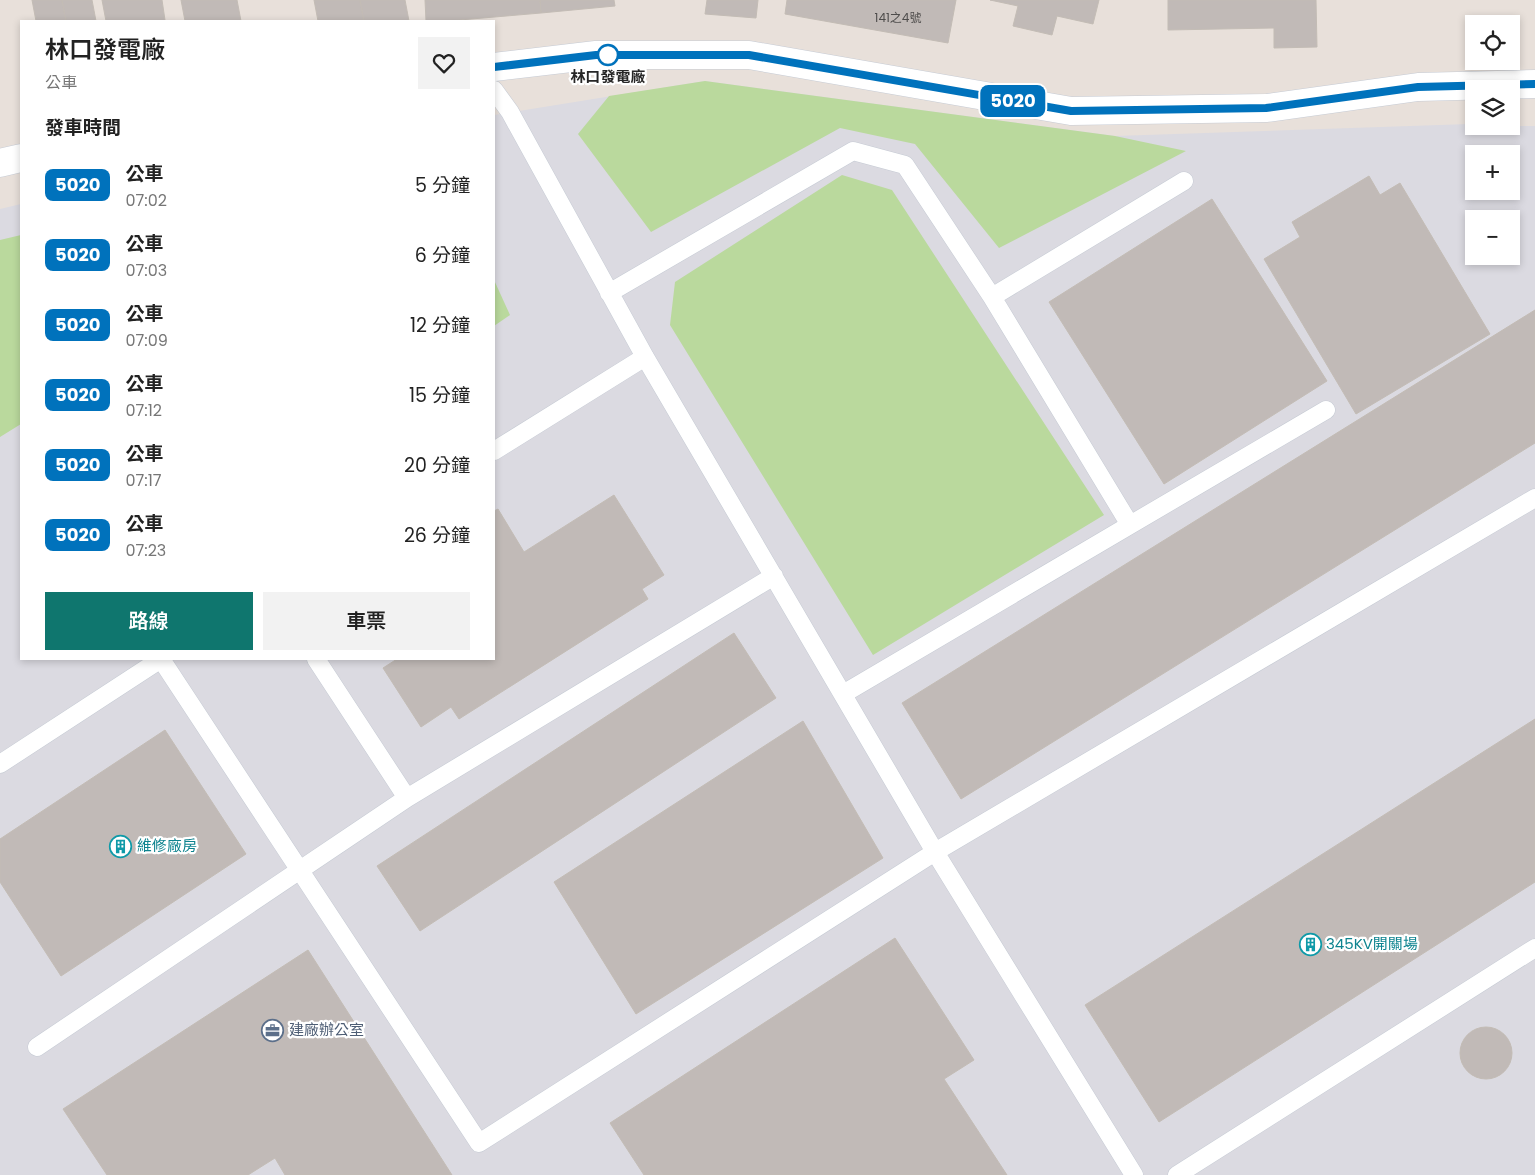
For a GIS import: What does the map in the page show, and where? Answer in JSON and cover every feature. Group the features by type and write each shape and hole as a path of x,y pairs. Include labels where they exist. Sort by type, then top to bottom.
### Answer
{"main road":[{"path":"495,67 596,55 749,55 1071,111 1266,108 1418,87 1535,84"},
{"path":"0,163 20,158"}],"lane":[{"path":"495,91 510,112 645,357 935,852 1134,1175"},
{"path":"609,293 853,151 905,165 992,297 1130,526"},
{"path":"992,297 1184,181"},
{"path":"495,449 645,357"},
{"path":"843,694 1326,410"},
{"path":"162,660 479,1143 935,852 1535,498"},
{"path":"37,1047 407,798 774,576"},
{"path":"0,764 159,660"},
{"path":"317,660 407,798"},
{"path":"1177,1175 1535,948"}],"shaded area":[{"path":"705,81 1115,136 1465,124 1465,135 1520,135 1520,126 1535,126 1535,1175 0,1175 0,209 20,204 20,660 495,660 495,115"}],"green space":[{"path":"705,81 1115,136 1186,151 999,248 915,144 840,128 651,232 578,134 609,96"},
{"path":"842,175 892,190 1104,515 873,655 670,325 675,282"},
{"path":"20,235 20,425 0,437 0,240"},
{"path":"495,282 510,315 495,325"}],"building":[{"path":"32,0 62,0 66,20 36,20"},
{"path":"62,0 92,0 96,20 66,20"},
{"path":"102,0 162,0 165,20 106,20"},
{"path":"181,0 237,0 241,20 185,20"},
{"path":"314,0 360,0 364,20 318,20"},
{"path":"360,0 405,0 409,20 364,20"},
{"path":"425,0 540,0 541,13 460,20 426,20"},
{"path":"540,0 614,0 615,6 541,13"},
{"path":"707,0 758,0 756,18 705,14"},
{"path":"787,0 956,0 948,43 785,14"},
{"path":"990,0 1099,0 1093,24 1057,16 1052,35 1013,26 1018,6"},
{"path":"1168,0 1316,0 1317,47 1274,48 1274,28 1168,30"},
{"path":"1369,176 1380,195 1400,183 1490,334 1356,414 1264,259 1300,237 1292,222"},
{"path":"1212,199 1327,381 1164,484 1049,302"},
{"path":"1535,310 1535,443 961,799 902,703"},
{"path":"614,495 664,575 642,589 648,599 459,719 451,707 421,727 383,668 395,660 495,660 495,510 498,509 524,552"},
{"path":"734,633 776,698 420,931 377,866"},
{"name":"345KV開關場","path":"1535,719 1535,882 1159,1122 1085,1005"},
{"path":"803,721 883,858 636,1014 554,882"},
{"name":"維修廠房","path":"165,730 246,854 61,976 0,882 0,839"},
{"path":"895,938 974,1060 944,1079 1007,1175 644,1175 610,1123"},
{"name":"建廠辦公室","path":"308,950 452,1175 285,1175 275,1158 248,1175 107,1175 63,1109"},
{"path":"1486,1027 1500,1031 1508,1039 1512,1053 1508,1067 1500,1075 1486,1079 1472,1075 1464,1067 1460,1053 1464,1039 1472,1031"}],"bus line":[{"name":"5020","path":"495,67 596,55 749,55 1071,111 1266,108 1418,87 1535,84"}],"place":[{"name":"林口發電廠","path":"608,55"},
{"name":"維修廠房","path":"121,846"},
{"name":"345KV開關場","path":"1310,944"},
{"name":"建廠辦公室","path":"273,1030"}]}
